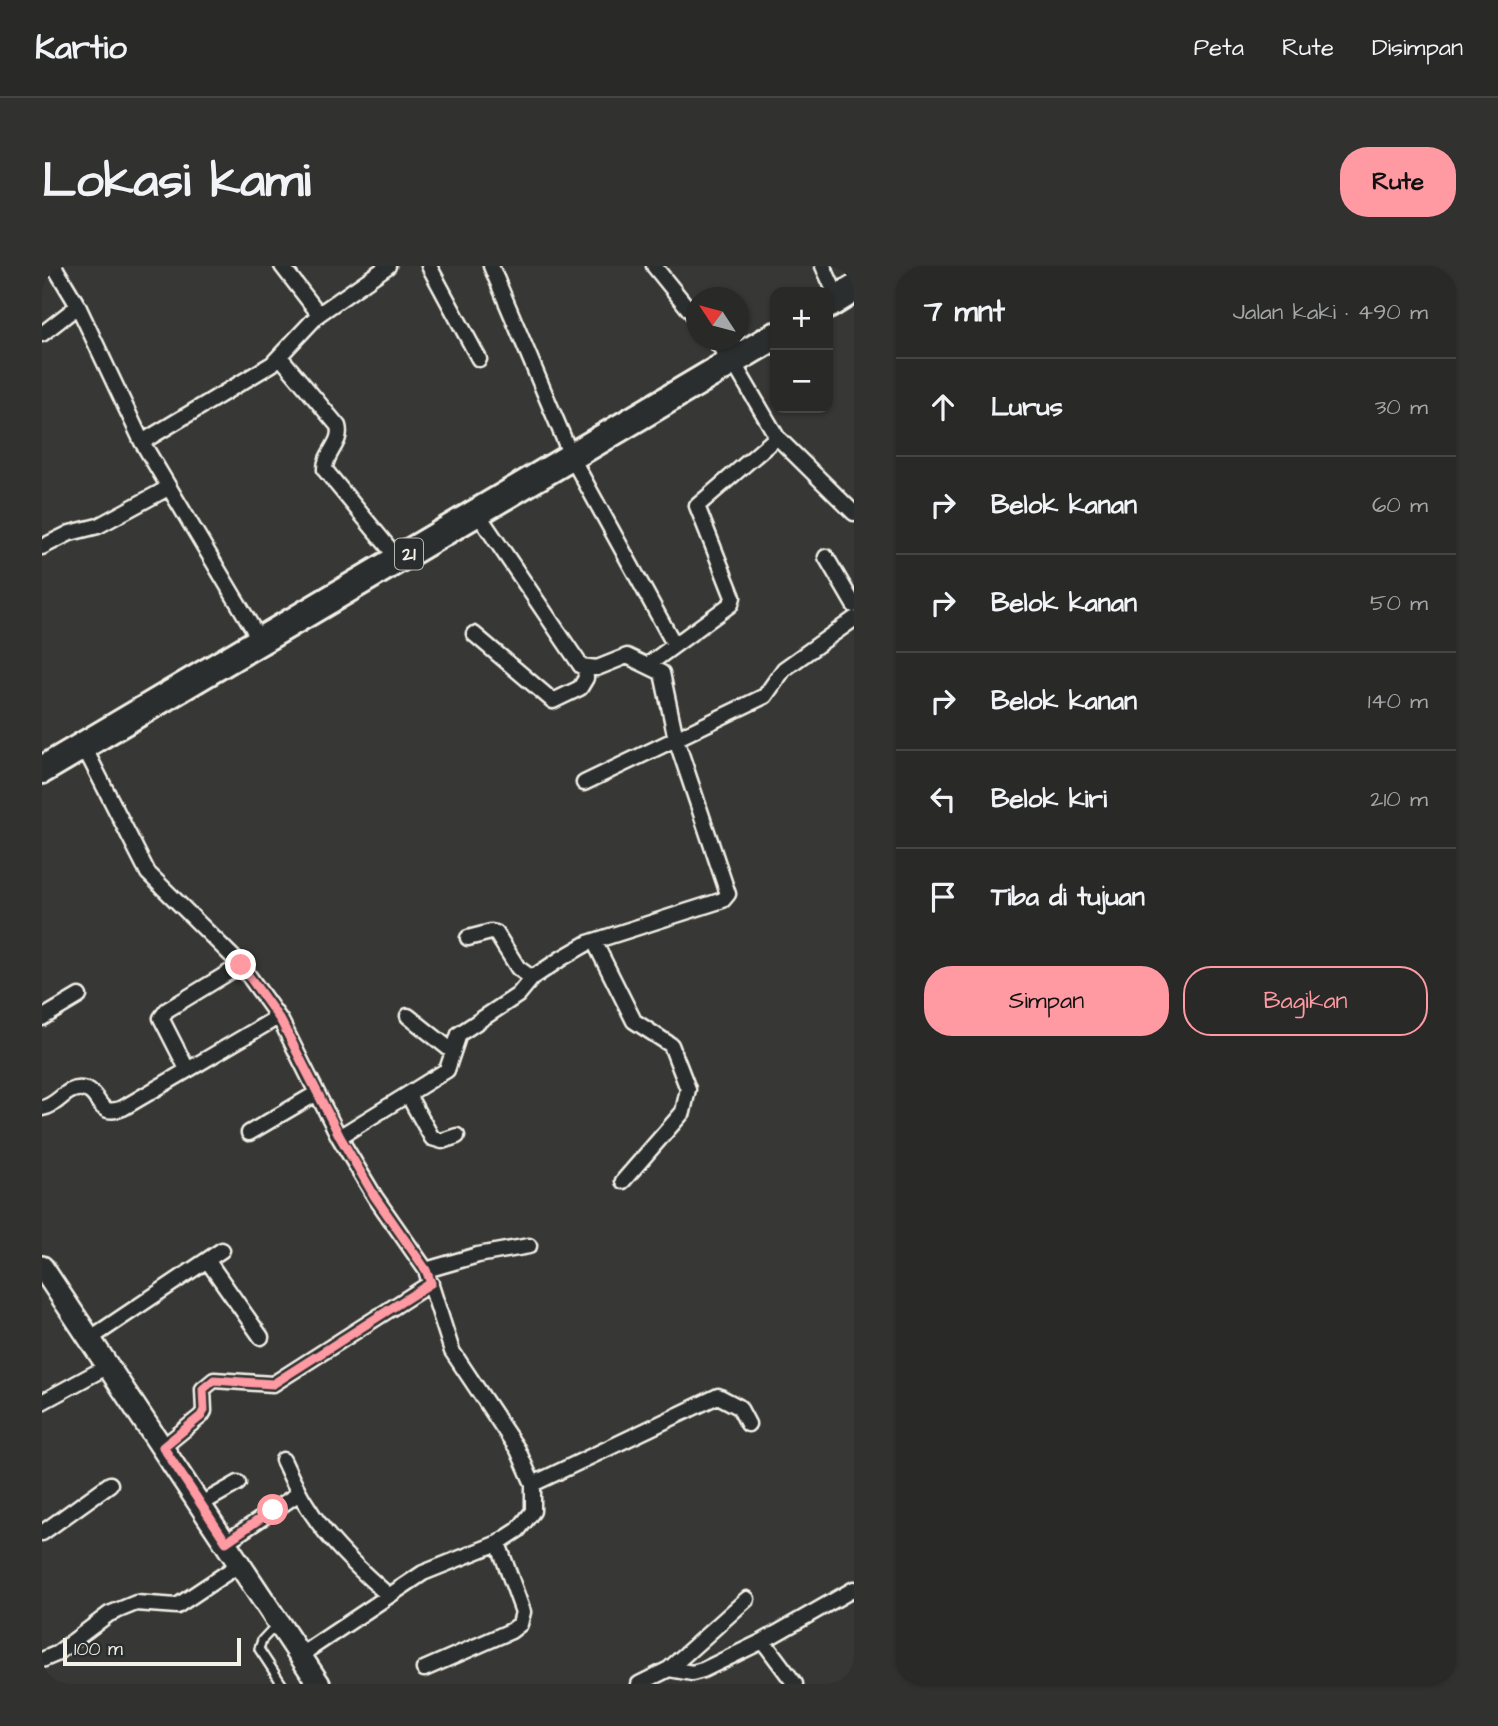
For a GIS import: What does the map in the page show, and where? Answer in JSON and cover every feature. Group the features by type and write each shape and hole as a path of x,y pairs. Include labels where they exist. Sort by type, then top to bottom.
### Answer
{"highway":[{"name":"21","path":"42,770 770,339"}],"main road":[{"path":"43,1272 110,1365 319,1684"}],"street":[{"path":"54,266 78,306 142,442 261,642"},
{"path":"282,266 319,314"},
{"path":"142,442 281,358 319,314 388,266"},
{"path":"429,266 479,359"},
{"path":"491,266 572,458 674,644"},
{"path":"654,266 686,306"},
{"path":"823,266 840,298"},
{"path":"42,334 78,306"},
{"path":"723,350 733,362 777,437 854,513"},
{"path":"281,358 338,426 339,438 329,453 324,470 399,560"},
{"path":"649,664 729,608 732,601 697,506 777,437"},
{"path":"42,547 70,533 98,526 168,488"},
{"path":"474,634 553,701 580,688 586,678 585,668 478,514"},
{"path":"826,557 854,605"},
{"path":"584,783 765,696 784,669 854,619"},
{"path":"340,1137 447,1070 459,1034 518,995 532,978 594,941 723,900 728,894 676,739 662,673 649,664 627,656 597,668 585,668"},
{"path":"83,745 148,873 241,965 278,1017 340,1137 375,1197 428,1276 452,1351 518,1450 533,1484 535,1502 527,1521 498,1543 446,1562 388,1595 299,1656"},
{"path":"468,938 496,933 518,968 532,978"},
{"path":"594,941 634,1021 671,1045 688,1089 683,1112 623,1181"},
{"path":"187,1069 161,1018 167,1010 241,965"},
{"path":"42,1018 79,996"},
{"path":"408,1016 452,1051"},
{"path":"42,1108 50,1107 71,1090 79,1088 88,1091 104,1110 113,1112 278,1017"},
{"path":"249,1133 317,1093"},
{"path":"408,1095 432,1138 442,1141 457,1136"},
{"path":"163,1447 201,1416 204,1410 203,1389 214,1380 273,1384 428,1276 478,1255 529,1246"},
{"path":"91,1338 222,1250"},
{"path":"207,1260 261,1337"},
{"path":"42,1402 110,1365"},
{"path":"533,1484 718,1396 739,1407 748,1424"},
{"path":"283,1460 298,1494 331,1543 388,1595"},
{"path":"201,1504 238,1483"},
{"path":"42,1533 110,1484"},
{"path":"226,1542 298,1494"},
{"path":"424,1669 512,1631 520,1624 523,1612 498,1543"},
{"path":"42,1660 57,1654 109,1614 136,1603 177,1606 240,1564"},
{"path":"669,1669 700,1678 854,1588"},
{"path":"639,1684 669,1669 747,1600"},
{"path":"763,1641 795,1684"}],"lane":[{"path":"278,1624 262,1640 259,1649 282,1684"}],"route":[{"path":"241,965 281,1021 340,1137 375,1197 426,1270 431,1283 273,1384 214,1380 203,1389 205,1405 201,1416 163,1447 226,1542 273,1510"}]}
